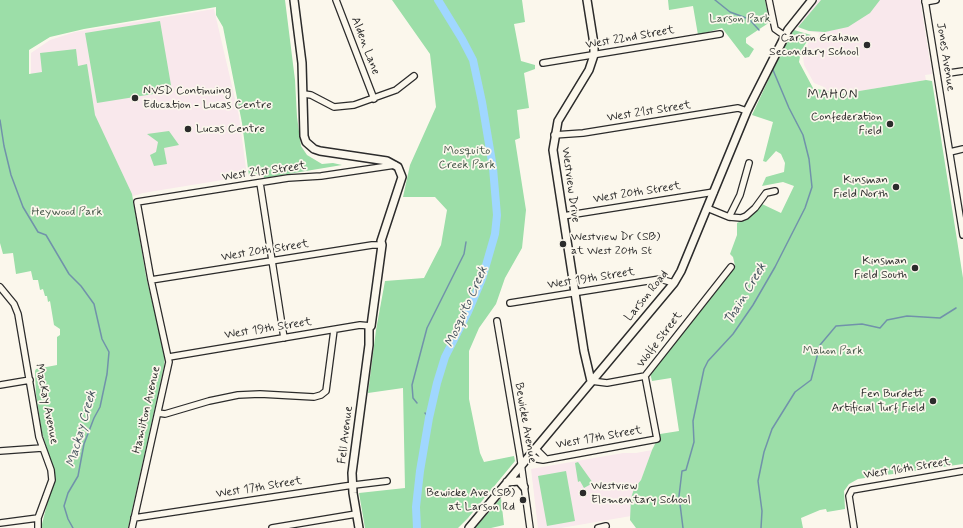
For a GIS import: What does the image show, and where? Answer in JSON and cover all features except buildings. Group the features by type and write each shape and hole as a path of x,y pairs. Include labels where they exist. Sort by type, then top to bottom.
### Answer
{"street":[{"path":"294,0 302,63 304,136 308,145 320,151 387,162 395,165"},
{"name":"Alden Lane","path":"336,0 374,99"},
{"name":"Westview Drive","path":"587,0 594,55 589,70 558,121 554,135 553,158 588,373 591,381"},
{"path":"769,0 775,29 786,36"},
{"name":"Larson Road","path":"469,528 674,283 714,192 747,111 786,36 812,0"},
{"path":"925,1 936,0"},
{"name":"Jones Avenue","path":"925,1 963,232"},
{"name":"West 22nd Street","path":"543,63 720,34"},
{"path":"949,73 963,71"},
{"path":"304,94 311,95 334,107 354,105 396,90 414,76"},
{"name":"West 21st Street","path":"554,135 564,136 613,129 738,108 747,111"},
{"path":"950,152 963,149"},
{"path":"729,217 740,194 749,163"},
{"name":"West 21st Street","path":"137,202 260,183 395,165"},
{"name":"Fell Avenue","path":"359,528 356,514 352,473 369,345 369,328 371,326 382,245 382,234 386,228 402,181 401,172 395,165"},
{"path":"260,183 284,338"},
{"path":"707,208 736,219 746,216 766,193 774,190"},
{"name":"West 20th Street","path":"563,216 714,192"},
{"name":"Hamilton Avenue","path":"132,528 169,357 150,280 137,202"},
{"name":"West 20th Street","path":"150,280 272,260 372,245 382,245"},
{"name":"Wolfe Street","path":"657,439 646,376 731,267"},
{"name":"West 19th Street","path":"510,303 660,279 668,280 674,283"},
{"name":"MacKay Avenue","path":"0,287 14,304 18,314 42,448 51,470 52,480 38,518 38,528"},
{"name":"Bewicke Avenue","path":"497,321 530,528"},
{"name":"West 19th Street","path":"169,357 334,330 371,326"},
{"path":"158,413 165,414 209,401 238,395 260,394 314,397 321,395 326,391 334,330"},
{"path":"591,381 607,383 646,376"},
{"path":"0,385 30,380"},
{"name":"West 17th Street","path":"530,454 536,459 543,460 545,458 657,439"},
{"path":"0,451 42,448"},
{"name":"West 17th Street","path":"535,448 545,458"},
{"name":"West 16th Street","path":"854,528 849,494 854,489 963,471"},
{"name":"West 17th Street","path":"134,518 387,481"},
{"path":"507,482 519,481 524,487"},
{"path":"272,528 356,514"},
{"path":"0,523 38,518"},
{"path":"598,528 606,526"}],"shaded area":[{"name":"Carson Graham Secondary School","path":"816,0 920,0 932,74 925,75 926,80 841,94 825,91 824,87 814,83 804,65 803,57 809,41 818,38 819,33 808,31 796,26"},
{"name":"NVSD Continuing Education - Lucas Centre","path":"214,9 239,116 247,176 143,193 99,207 31,80 31,53 50,40 75,32"},
{"name":"Westview Elementary School","path":"652,450 641,480 631,498 631,516 561,528 538,528 531,469 623,453 636,453"}],"green space":[{"name":"Heywood Park","path":"0,0 285,0 295,80 297,117 301,146 307,155 322,164 333,163 342,165 264,178 263,174 249,176 242,123 223,27 216,15 216,7 84,29 50,37 29,50 29,74 42,72 40,53 76,49 78,66 87,64 95,115 132,194 146,276 165,356 128,528 41,528 55,473 42,433 36,394 35,371 36,369 57,365 57,337 60,335 60,329 54,325 50,301 48,302 47,296 45,296 43,289 40,290 38,280 33,280 31,271 16,274 13,253 3,254 0,243"},
{"name":"Mosquito Creek Park","path":"392,0 522,0 525,22 514,24 521,61 535,65 535,69 524,73 529,108 517,110 520,138 515,140 526,210 522,248 505,278 496,304 479,328 469,351 469,399 480,453 484,462 514,456 515,461 458,528 365,528 359,493 405,488 403,388 368,393 376,330 385,281 424,278 441,245 447,210 435,197 403,197 410,165 436,107 430,54"},
{"name":"Larson Park","path":"668,0 765,0 769,20 767,24 746,38 746,43 754,49 749,57 745,58 722,28 698,35 693,6 669,10"},
{"path":"821,0 880,0 870,13 848,27 825,32 809,31 798,27"},
{"path":"160,21 172,91 97,103 85,33"},
{"name":"Mahon Park","path":"794,30 811,35 801,51 799,62 813,88 841,94 926,80 932,81 963,278 963,464 858,479 849,484 844,491 845,509 827,512 826,509 820,510 801,518 803,528 636,528 630,520 631,498 634,489 641,480 652,450 660,434 679,431 671,378 652,381 650,373 735,266 733,257 730,254 737,235 737,223 749,217 762,204 781,213 794,186 783,182 762,186 766,177 784,172 785,163 781,154 776,151 766,162 763,161 773,122 752,115 787,40"},
{"path":"169,131 179,145 164,148 167,164 154,166 150,155 156,152 158,142 147,134"},
{"path":"578,462 593,483 584,488 580,481 578,482 575,463"},
{"path":"566,471 575,521 547,526 538,476"},
{"path":"501,498 504,525 491,528 475,528"}],"waterway":[{"name":"Mosquito Creek","path":"417,528 416,507 420,471 429,418 437,383 445,357 468,312 482,279 495,234 497,215 493,168 482,102 473,60 438,0"},
{"name":"Thain Creek","path":"715,0 730,12 749,19 759,30"},
{"name":"Thain Creek","path":"683,528 679,496 682,471 686,470 694,442 693,421 704,369 708,361 733,334 753,305 775,267 805,208 812,187 809,159 803,135 789,108 773,70"},
{"name":"Mackay Creek","path":"0,120 11,175 23,207 38,232 46,235 69,274 81,286 94,304 102,339 109,352 107,374 100,407 84,444 78,476 68,493 64,506 68,519 73,528"},
{"path":"417,403 413,398 412,385 427,328 464,254 466,242"},
{"path":"761,528 762,511 758,481 764,452 772,429 795,392 811,380 820,345 836,326 862,324 880,328 887,320 907,316 940,318 956,308"},
{"name":"Mosquito Creek","path":"425,413 429,418"}],"place":[{"name":"Carson Graham Secondary School","path":"867,45"},
{"name":"NVSD Continuing Education - Lucas Centre","path":"135,98"},
{"name":"Confederation Field","path":"890,124"},
{"name":"Lucas Centre","path":"188,129"},
{"name":"Kinsman Field North","path":"896,187"},
{"name":"Westview Dr (SB) at West 20th St","path":"563,244"},
{"name":"Kinsman Field South","path":"915,268"},
{"name":"Fen Burdett Artificial Turf Field","path":"933,401"},
{"name":"Westview Elementary School","path":"583,493"},
{"name":"Bewicke Ave (SB) at Larson Rd","path":"523,500"}],"district":[{"name":"MAHON","path":"833,95"}]}
